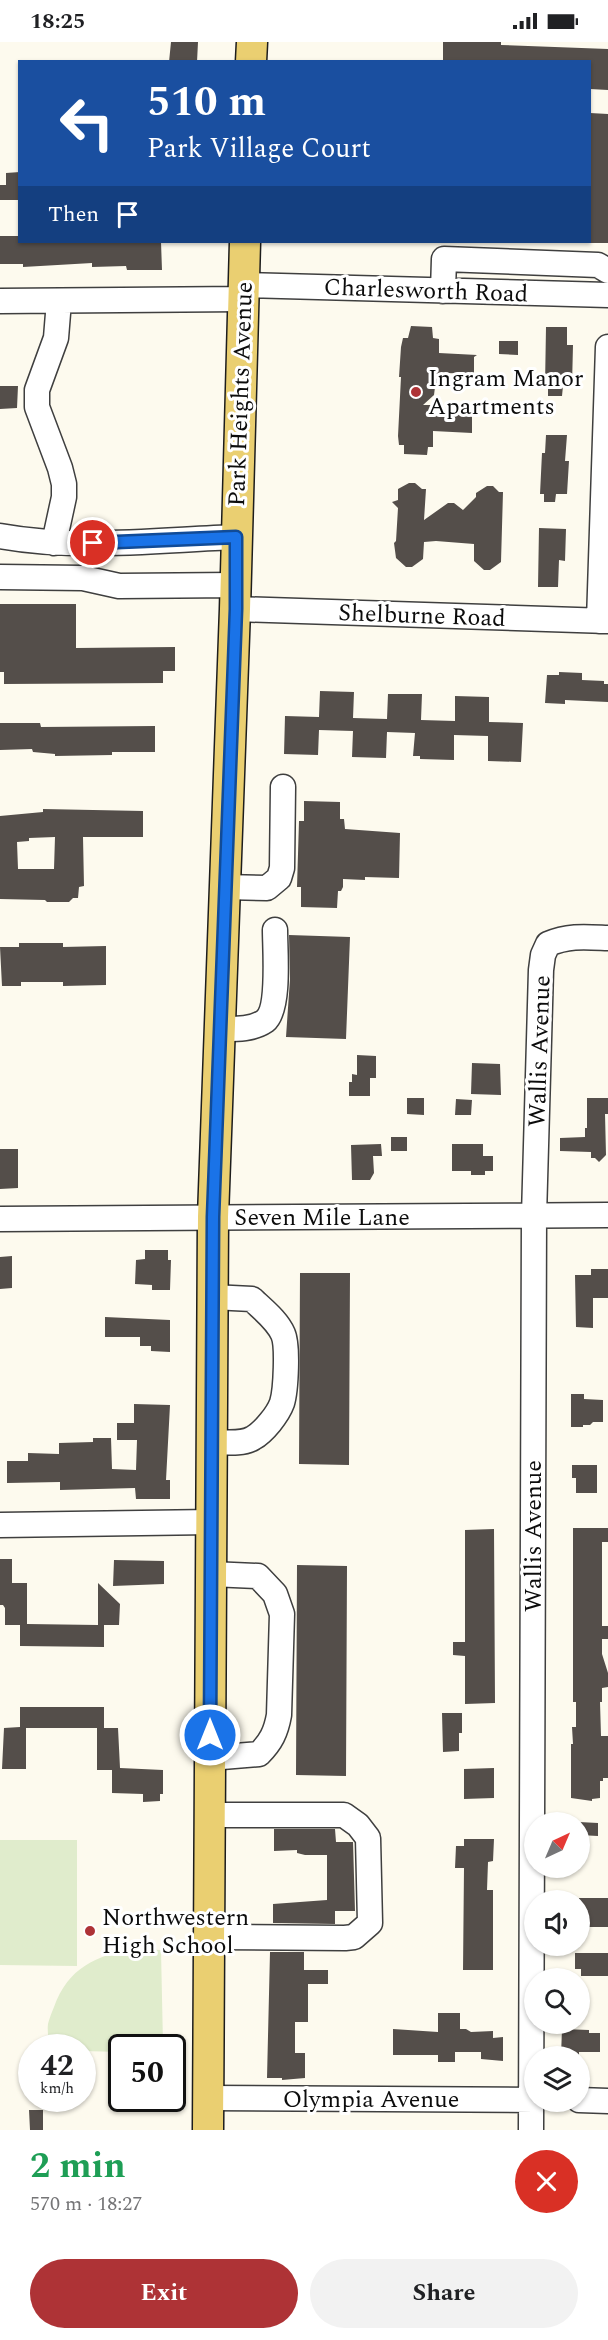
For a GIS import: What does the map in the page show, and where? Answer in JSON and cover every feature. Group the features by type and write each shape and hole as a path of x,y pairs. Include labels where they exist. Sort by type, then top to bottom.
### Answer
{"main road":[{"path":"251,60 252,42"},
{"name":"Park Heights Avenue","path":"208,2130 213,1217 245,243"}],"street":[{"path":"443,291 444,250 483,251 598,266 608,271"},
{"name":"Charlesworth Road","path":"0,301 59,301 243,292 443,291 608,295"},
{"path":"54,543 64,483 37,407 37,390 56,338 59,301"},
{"path":"603,621 608,347"},
{"path":"0,536 54,543 236,537"},
{"name":"Shelburne Road","path":"0,577 83,578 118,586 235,597 603,621"},
{"path":"224,887 267,888 279,878 282,868 283,787"},
{"path":"219,1029 254,1026 264,1022 271,1015 275,985 275,930"},
{"name":"Wallis Avenue","path":"533,2046 534,1215 541,970 543,955 548,944 577,936 608,938"},
{"name":"Seven Mile Lane","path":"0,1220 608,1215"},
{"path":"212,1297 252,1299 279,1327 284,1335 286,1346 284,1398 275,1414 253,1438 242,1442 212,1442"},
{"path":"0,1525 212,1522"},
{"path":"210,1758 259,1754 271,1742 279,1715 282,1614 275,1594 258,1576 211,1574"},
{"path":"209,1936 345,1938 354,1937 370,1923 368,1838 358,1825 344,1815 210,1815"},
{"name":"Olympia Avenue","path":"208,2098 524,2100"},
{"path":"590,2100 608,2101"},
{"name":"Wallis Avenue","path":"531,2130 532,2112"}],"green space":[{"path":"0,1840 77,1840 77,1966 0,1965"},
{"path":"135,1949 161,1950 163,2034 108,2034 108,2052 96,2051 96,2034 48,2034 48,2022 67,1982 85,1966 108,1955"}],"building":[{"path":"171,42 198,42 197,60 169,60"},
{"path":"443,42 501,42 501,45 608,49 608,90 591,89 591,60 443,60"},
{"path":"591,113 608,114 608,243 591,243"},
{"path":"18,172 18,200 0,200 0,185 6,185 6,173"},
{"path":"0,236 18,236 18,243 161,243 162,270 127,270 126,266 92,267 92,263 23,267 23,264 0,264"},
{"name":"Ingram Manor Apartments","path":"411,326 432,327 433,338 439,339 439,353 477,355 474,357 474,374 446,373 445,388 435,387 434,395 423,405 434,405 434,412 472,414 472,433 433,431 433,447 428,447 427,455 404,454 404,445 399,445 401,347 403,338 408,338"},
{"path":"546,327 567,327 567,345 573,345 572,386 563,386 562,396 548,396 548,386 545,386"},
{"path":"499,341 518,341 518,355 499,354"},
{"path":"0,386 18,386 17,408 0,409"},
{"path":"546,435 567,435 565,461 569,461 567,494 556,494 555,502 544,502 544,494 540,494 542,453 545,453"},
{"name":"Ingram Manor Apartments","path":"409,483 415,483 422,489 426,489 424,520 448,503 454,503 463,510 476,497 476,493 487,486 493,486 499,492 503,492 501,562 490,570 484,570 474,561 474,544 436,541 424,542 423,559 412,567 406,567 396,558 394,543 398,508 392,502 398,500 398,489"},
{"path":"539,528 566,529 565,561 559,560 558,587 538,587"},
{"path":"0,604 76,604 76,648 175,647 175,671 163,671 163,683 4,684 4,672 0,672"},
{"path":"559,672 582,673 582,680 604,681 604,684 608,684 608,702 565,700 565,704 545,703 547,675 559,675"},
{"path":"320,691 354,692 353,718 387,719 388,694 422,694 421,720 455,721 455,696 489,697 489,722 523,723 521,762 488,761 488,736 454,735 454,760 420,759 420,756 413,756 415,733 387,732 386,758 352,757 353,731 319,730 318,755 284,754 285,716 319,717"},
{"path":"0,723 40,723 41,727 155,726 155,752 55,756 55,754 33,752 32,749 0,750"},
{"path":"304,801 340,802 340,819 344,819 345,829 400,833 399,878 343,879 343,887 341,891 338,891 337,908 301,907 301,887 297,887 299,821 304,821"},
{"path":"43,809 143,811 143,837 83,837 84,886 79,887 78,898 73,898 69,902 0,899 0,816 43,812","holes":["55,837 54,869 18,869 17,842 29,841 29,838"]},
{"path":"289,935 350,937 346,1039 286,1037 290,979"},
{"path":"19,943 63,943 63,947 106,946 106,985 63,986 63,982 21,982 21,986 2,986 0,947 19,947"},
{"path":"357,1055 376,1056 376,1078 370,1078 370,1096 349,1096 349,1082 352,1082 352,1074 357,1075"},
{"path":"472,1063 500,1064 501,1095 471,1094"},
{"path":"407,1098 424,1098 424,1115 407,1114"},
{"path":"587,1098 608,1098 608,1114 605,1114 606,1155 599,1162 591,1158 591,1152 560,1151 560,1138 585,1137"},
{"path":"456,1099 472,1100 471,1115 455,1115"},
{"path":"391,1137 407,1137 407,1151 391,1151"},
{"path":"381,1144 382,1156 373,1156 374,1173 370,1180 352,1180 351,1145"},
{"path":"452,1144 483,1144 483,1156 493,1156 493,1171 485,1171 485,1175 471,1175 471,1171 452,1171"},
{"path":"0,1149 18,1149 18,1188 0,1189"},
{"path":"145,1250 168,1250 168,1260 171,1260 170,1290 152,1290 152,1285 135,1284 136,1260 145,1259"},
{"path":"12,1256 12,1288 0,1289 0,1257"},
{"path":"591,1269 608,1269 608,1298 593,1298 593,1328 576,1327 575,1275 591,1275"},
{"path":"300,1273 350,1273 349,1465 299,1464"},
{"path":"105,1317 170,1320 170,1352 151,1351 151,1346 140,1346 140,1337 105,1337"},
{"path":"571,1394 584,1394 584,1399 603,1400 603,1422 593,1422 583,1427 571,1427"},
{"path":"134,1404 170,1405 166,1480 170,1480 170,1499 136,1499 135,1488 60,1490 60,1482 7,1483 7,1461 28,1461 28,1453 59,1454 59,1443 93,1442 93,1438 111,1438 112,1469 136,1470 137,1440 117,1440 117,1423 134,1423"},
{"path":"572,1465 597,1465 597,1493 576,1493 576,1478 572,1478"},
{"path":"573,1528 608,1528 608,1542 602,1542 602,1626 608,1626 608,1639 602,1639 602,1654 608,1673 608,1687 602,1688 602,1702 600,1702 601,1736 608,1736 608,1778 600,1781 600,1798 592,1799 592,1801 571,1798 572,1727 576,1727 576,1702 573,1702"},
{"path":"494,1529 495,1703 465,1704 465,1656 453,1655 453,1642 465,1642 465,1530"},
{"path":"0,1559 12,1559 12,1583 27,1583 27,1624 98,1625 98,1583 120,1604 119,1625 104,1625 104,1647 20,1646 20,1625 5,1625 5,1608 0,1605"},
{"path":"114,1560 164,1561 164,1584 113,1586"},
{"path":"297,1565 347,1566 346,1776 296,1775"},
{"path":"20,1707 104,1707 104,1728 118,1728 120,1768 163,1770 163,1794 160,1794 160,1801 143,1802 143,1794 112,1793 112,1770 97,1770 97,1728 26,1728 26,1769 2,1769 4,1728 20,1727"},
{"path":"442,1713 462,1713 459,1751 443,1752"},
{"path":"494,1768 494,1798 464,1799 464,1769"},
{"path":"590,1823 598,1823 598,1836 590,1836"},
{"path":"274,1829 335,1829 336,1842 353,1842 355,1911 335,1911 335,1924 273,1923 273,1904 327,1900 327,1855 305,1855 297,1853 297,1850 274,1851"},
{"path":"464,1839 494,1839 493,1861 488,1862 487,1890 493,1890 493,1970 463,1970 464,1868 455,1868 456,1846 464,1846"},
{"path":"590,1898 608,1898 608,1927 590,1927"},
{"path":"270,1952 304,1952 304,1970 328,1970 328,1984 308,1984 308,2022 295,2022 295,2053 305,2053 305,2078 282,2080 282,2078 267,2078"},
{"path":"608,1953 608,1976 590,1976 590,1968 575,1968 575,1956"},
{"path":"438,2013 460,2013 460,2029 471,2032 493,2031 493,2038 503,2037 503,2061 481,2059 481,2052 455,2052 455,2062 438,2062 438,2055 393,2055 393,2029 438,2032"},
{"path":"600,2033 600,2052 590,2052 590,2046 561,2046 562,2034"},
{"path":"29,2112 43,2112 43,2130 30,2130"}],"place":[{"name":"Ingram Manor Apartments","path":"416,392"},
{"name":"Northwestern High School","path":"90,1931"}],"route":[{"path":"93,543 236,537 236,609 231,692 213,1217 210,1735"}]}
